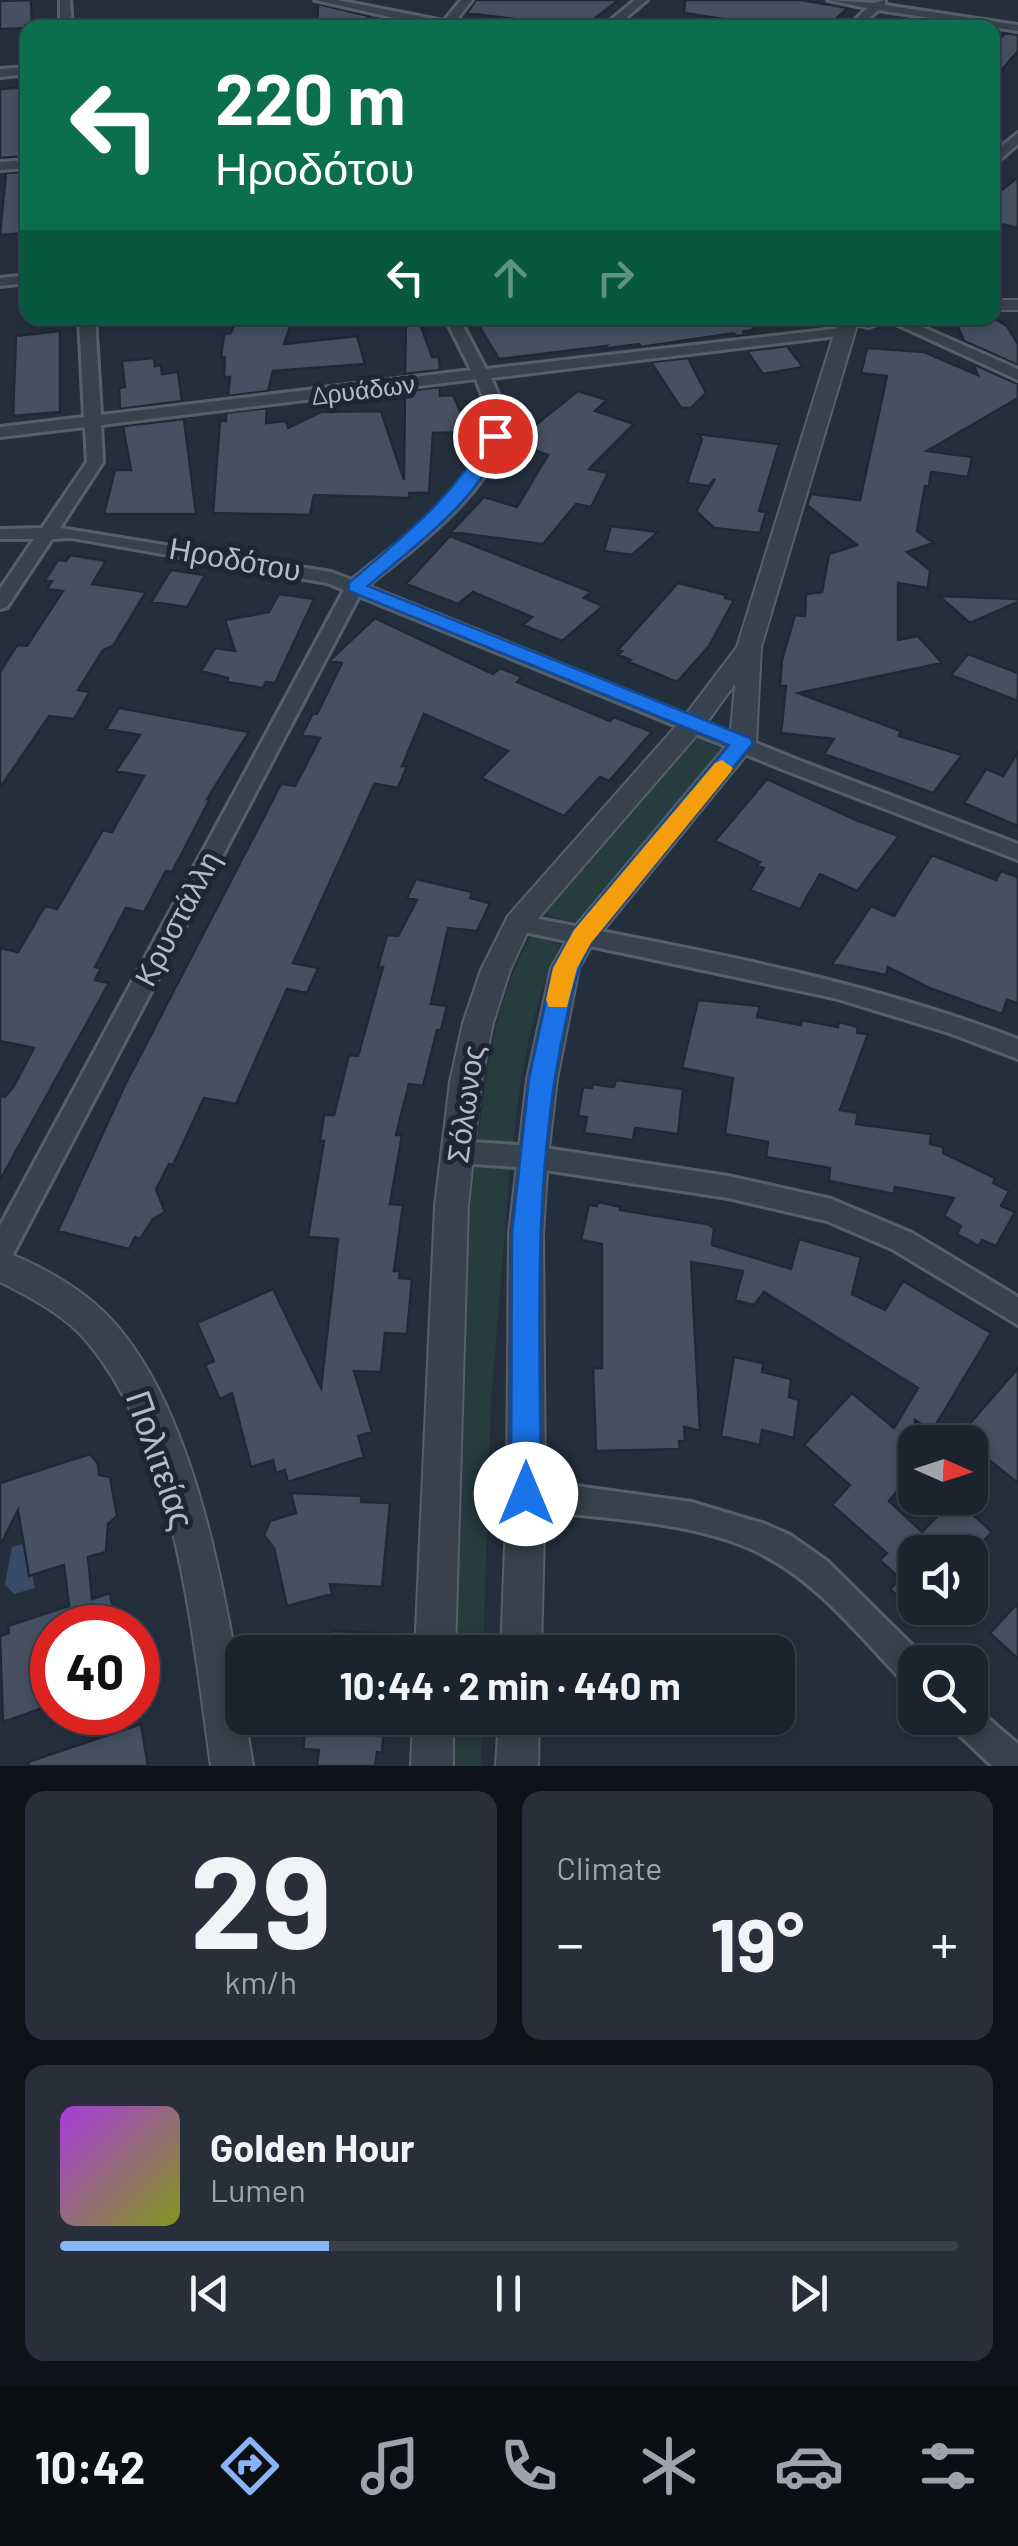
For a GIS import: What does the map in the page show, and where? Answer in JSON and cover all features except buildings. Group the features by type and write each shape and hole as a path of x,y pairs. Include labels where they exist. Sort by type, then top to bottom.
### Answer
{"street":[{"path":"320,0 420,20"},
{"path":"451,20 467,0"},
{"path":"616,20 642,0"},
{"path":"832,0 880,3 974,20"},
{"path":"861,20 880,3"},
{"path":"390,13 390,20"},
{"path":"0,603 95,462 88,325"},
{"path":"356,587 434,518 471,479 489,453 496,416 455,325"},
{"name":"Δρυάδων","path":"0,432 480,376 828,325"},
{"name":"Σόλωνος","path":"743,743 750,647 847,325"},
{"path":"906,325 1018,375"},
{"name":"Ηροδότου","path":"0,534 49,531 304,571 356,587 1018,852"},
{"name":"Κρυστάλλη","path":"0,1252 356,587"},
{"name":"Σόλωνος","path":"436,1635 447,1267 458,1152 478,1022 501,950 518,923 693,723 750,647"},
{"path":"522,1635 526,1234 542,1079 565,968 583,936 743,743"},
{"path":"518,923 853,993 926,1013 1018,1049"},
{"path":"458,1152 532,1157 728,1187 831,1210 902,1242 1018,1312"},
{"name":"Πολιτείας","path":"0,1265 45,1288 100,1331 123,1362 153,1417 178,1490 232,1766"},
{"path":"526,1494 744,1530 780,1547 815,1572 898,1652"},
{"name":"Πολιτείας","path":"224,1715 247,1766"},
{"path":"432,1766 433,1735"},
{"path":"518,1766 519,1735"},
{"path":"984,1735 1016,1766"}],"green space":[{"path":"693,736 726,751 578,925 544,913"},
{"path":"531,936 560,944 529,1041 513,1142 478,1140 501,1010"},
{"path":"474,1165 510,1169 491,1402 484,1635 450,1635 464,1285"},
{"path":"446,1735 482,1735 481,1766 445,1766"}],"water":[{"path":"26,1543 35,1588 14,1594 5,1584 12,1547"}],"slow traffic":[{"path":"558,1000 565,968 583,936 722,768"}],"route":[{"path":"495,436 489,453 471,479 434,518 356,587 743,743 583,936 565,968 542,1079 526,1234 526,1494"}]}
